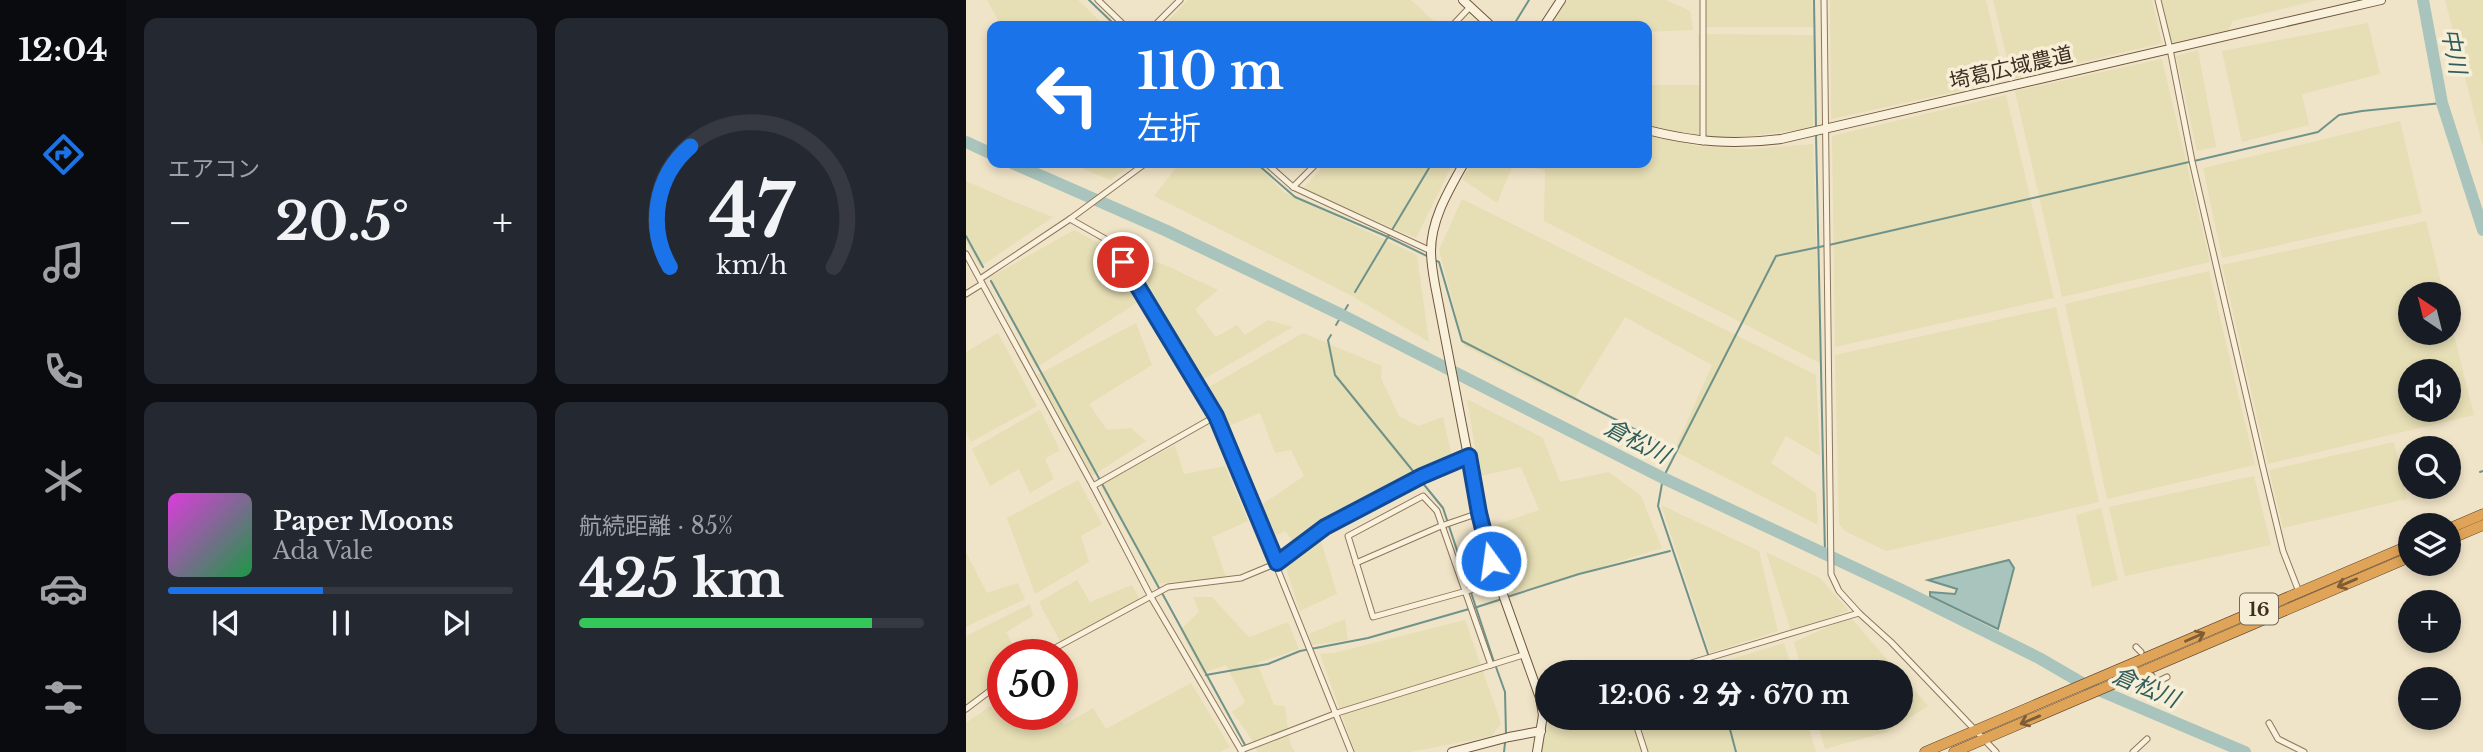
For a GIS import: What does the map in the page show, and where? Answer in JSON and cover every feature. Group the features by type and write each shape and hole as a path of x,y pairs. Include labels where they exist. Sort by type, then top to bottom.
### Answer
{"highway":[{"path":"2461,523 2483,514"},
{"path":"2461,534 2483,525"},
{"name":"16","path":"1925,752 2398,550"},
{"name":"16","path":"1954,752 2398,562"}],"street":[{"path":"1098,0 1120,21"},
{"path":"1159,21 1180,0"},
{"path":"1463,0 1486,21"},
{"path":"1547,21 1561,0"},
{"path":"1703,0 1703,142"},
{"path":"1824,0 1832,574 1839,591 1859,613 1891,642 1996,752"},
{"path":"2158,0 2192,164 2283,551 2299,592"},
{"name":"埼葛広域農道","path":"1652,131 1703,142 1747,144 1781,139 2381,0"},
{"path":"1457,21 1471,7"},
{"path":"966,294 1140,168"},
{"path":"1272,168 1293,187 1431,251"},
{"path":"1293,187 1312,168"},
{"path":"1461,168 1438,214 1431,251 1434,285 1491,561 1523,655 1535,679"},
{"path":"1070,219 1109,241 1216,416 1351,752"},
{"path":"966,254 1241,751 1337,713 1523,655"},
{"path":"1095,484 1216,416"},
{"path":"1072,639 1164,589 1241,578 1277,563 1325,527 1422,476 1469,456"},
{"path":"1491,665 1472,608 1464,591 1441,526 1437,511 1423,495 1348,536 1373,617 1464,591 1499,582"},
{"path":"1356,563 1441,526 1479,513"},
{"path":"1701,660 1859,613"},
{"path":"2152,676 2155,683 2167,677"},
{"path":"966,709 987,693"},
{"path":"2269,723 2278,739 2304,752"},
{"path":"1638,730 1645,752"},
{"path":"1452,752 1541,731 1537,752"},
{"path":"2133,752 2147,739"}],"shaded area":[{"path":"987,0 1078,0 1100,21 998,21"},
{"path":"1188,0 1411,0 1434,21 1168,21"},
{"path":"1567,0 1666,0 1690,11 1693,30 1652,32 1652,21 1552,21"},
{"path":"1700,0 1812,0 1814,27 1701,27"},
{"path":"1830,0 1986,0 2005,81 1831,119"},
{"path":"1993,0 2152,0 2162,43 2012,79"},
{"path":"2162,0 2318,0 2233,21 2228,30 2171,43"},
{"path":"2445,0 2483,0 2483,147"},
{"path":"2368,23 2380,74 2302,94 2309,125 2242,142 2222,51"},
{"path":"1698,34 1815,35 1813,128 1743,137 1692,137 1652,127 1652,85 1700,85"},
{"path":"2198,50 2216,147 2197,151 2176,56"},
{"path":"2162,59 2210,262 2062,297 2015,91"},
{"path":"2006,95 2054,298 1835,347 1832,136"},
{"path":"2400,121 2422,213 2222,258 2203,168"},
{"path":"1652,136 1696,146 1747,149 1813,144 1820,363 1544,221 1545,170 1532,168 1652,168"},
{"path":"1081,168 1128,168 1110,180"},
{"path":"1176,168 1260,168 1284,192 1417,255 1429,342 1354,297 1154,196"},
{"path":"1322,168 1451,168 1416,238 1303,189"},
{"path":"1469,168 1512,168 1497,203 1462,179"},
{"path":"966,181 1053,217 980,267 966,241"},
{"path":"1462,199 1816,375 1820,456 1786,436 1771,463 1816,493 1818,525 1674,451 1712,365 1625,317 1573,401 1464,346 1439,250"},
{"path":"2426,221 2441,282 2398,282 2398,345 2456,345 2460,359 2398,359 2398,422 2445,422 2268,464 2222,265"},
{"path":"1074,230 1100,244 1138,302 1036,368 989,278"},
{"path":"1120,251 1165,265 1218,290 1195,309 1216,337 1237,325 1245,335 1268,320 1293,327 1199,382"},
{"path":"2209,271 2255,465 2107,499 2065,304"},
{"path":"2056,307 2099,502 1886,551 1845,531 1839,524 1835,355"},
{"path":"1136,323 1152,365 1089,404 1107,430 1131,428 1146,441 1092,476 1037,375"},
{"path":"998,333 1037,406 971,442 966,431 966,352"},
{"path":"1303,333 1382,366 1381,378 1399,416 1418,426 1443,417 1452,456 1337,511 1295,544 1285,531 1272,537 1261,505 1304,476 1291,450 1275,453 1260,413 1224,428 1200,392"},
{"path":"2461,363 2474,415 2461,418"},
{"path":"1467,399 1543,438 1560,482 1609,472 1641,496 1662,548 1505,597 1484,529 1539,510 1521,467 1480,476"},
{"path":"1040,410 1060,450 1045,459 1054,479 1030,493 1019,469 990,486 972,449"},
{"path":"2394,442 2398,460 2398,499 2407,499 2283,528 2269,470"},
{"path":"1175,445 1184,474 1225,466 1248,521 1212,537 1226,577 1156,584 1100,485"},
{"path":"2254,476 2271,545 2125,576 2109,507"},
{"path":"1078,480 1102,524 1081,536 1089,562 1035,594 1007,518"},
{"path":"1661,505 1759,551 1778,631 1710,653"},
{"path":"2101,508 2118,580 2092,587 2076,515"},
{"path":"1321,541 1337,594 1300,611 1285,565"},
{"path":"966,552 987,593 1018,583 1025,599 966,627"},
{"path":"1766,552 1820,578 1849,611 1791,631"},
{"path":"1077,580 1090,602 1132,585 1140,600 1068,639 1059,639 1039,602"},
{"path":"1193,597 1212,597 1249,637 1288,622 1299,649 1257,663 1274,705 1285,706 1290,744 1295,752 1257,752 1253,741 1232,712 1245,702 1226,665 1203,673 1180,630 1199,612"},
{"path":"1030,604 1033,616 1006,632 1010,639 987,639 987,692 966,708 966,636"},
{"path":"1850,617 1888,660 1799,660 1794,642"},
{"path":"1345,619 1348,640 1312,645 1309,634"},
{"path":"1465,620 1501,723 1492,736 1411,752 1355,752 1320,654 1334,653"},
{"path":"1784,643 1789,660 1728,660"},
{"path":"1191,683 1230,747 1220,752 966,752 966,723 987,708 987,730 1078,730 1078,717 1093,708 1106,729"},
{"path":"1913,689 1928,706 1913,716"},
{"path":"1546,730 1810,730 1816,752 1541,752"},
{"path":"1819,730 1890,730 1887,732 1825,749"}],"water":[{"path":"2009,560 2014,568 1998,629 1930,596 1930,592 1955,594 1957,589 1928,580"}],"waterway":[{"path":"1089,0 1111,21"},
{"path":"1516,21 1529,0"},
{"path":"1814,0 1816,128"},
{"name":"中川","path":"2423,0 2442,103 2483,230"},
{"path":"2194,161 2318,132 2339,115 2442,103"},
{"path":"1816,134 1825,555"},
{"name":"倉松川","path":"966,142 987,152"},
{"path":"1829,245 2189,162"},
{"name":"倉松川","path":"1023,168 1167,231 1342,315 1663,478 2039,658 2082,683 2245,752"},
{"path":"1262,168 1295,197 1429,257"},
{"path":"1355,292 1429,168"},
{"path":"966,236 983,267"},
{"path":"1710,660 1658,506 1663,478 1776,256 1824,246"},
{"path":"1434,260 1439,262 1462,341 1675,450"},
{"path":"991,281 1159,588"},
{"name":"倉松川","path":"1336,325 1348,305"},
{"path":"1331,335 1328,340 1335,375 1443,508 1494,662"},
{"path":"1507,597 1579,574 1670,551"},
{"path":"1162,593 1245,745"},
{"path":"1474,608 1502,599"},
{"path":"1206,675 1268,664 1300,651 1368,638 1469,609"},
{"path":"1496,667 1505,692 1506,734"},
{"path":"1730,730 1736,752"},
{"path":"1504,752 1505,743"}],"route":[{"path":"1123,262 1216,416 1277,563 1325,527 1422,476 1469,456 1491,561"}]}
